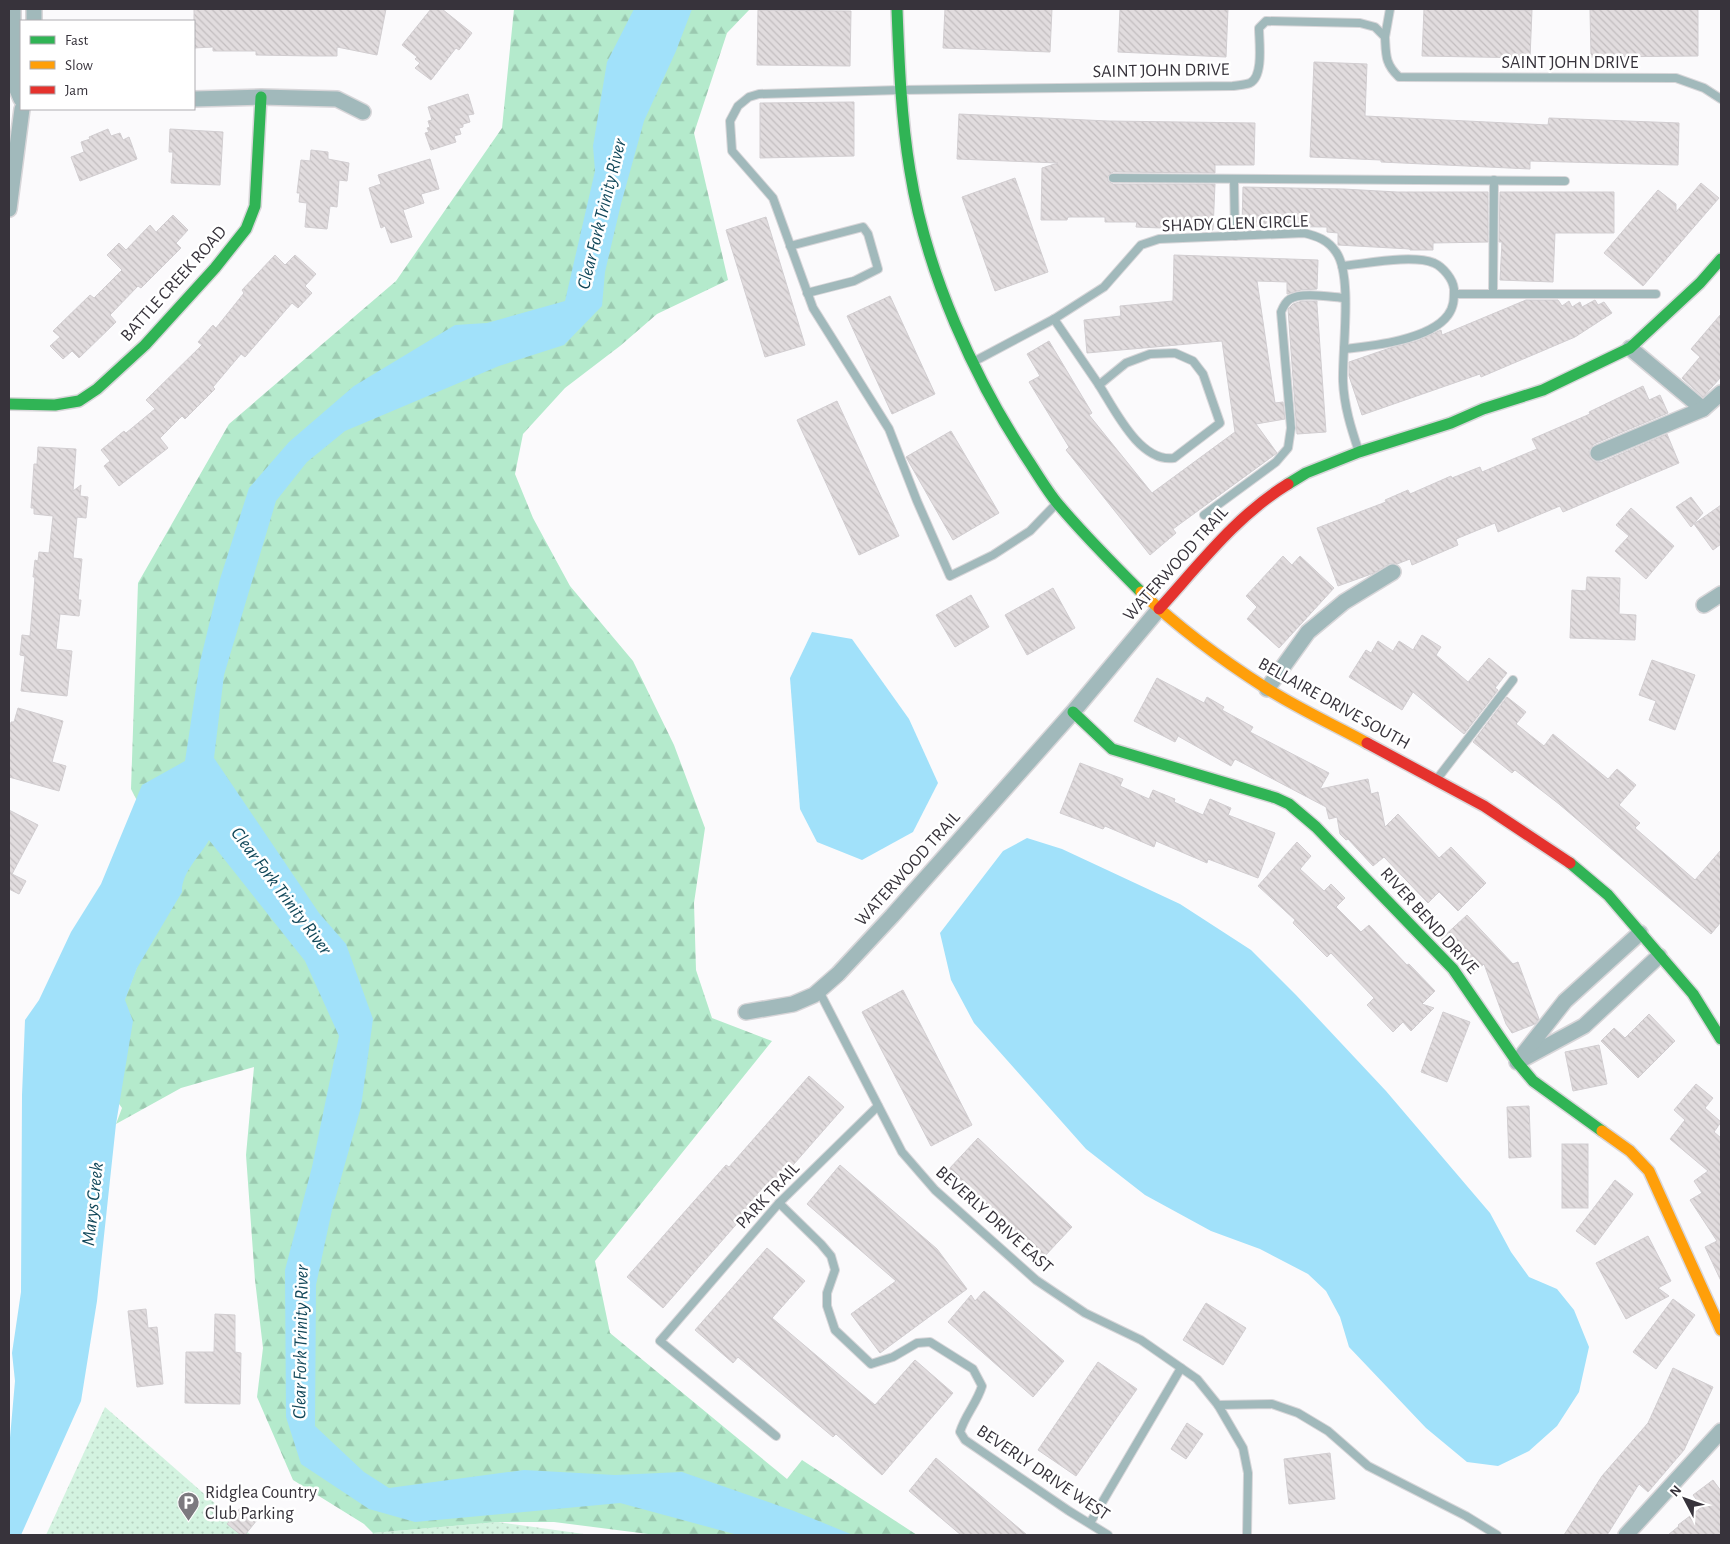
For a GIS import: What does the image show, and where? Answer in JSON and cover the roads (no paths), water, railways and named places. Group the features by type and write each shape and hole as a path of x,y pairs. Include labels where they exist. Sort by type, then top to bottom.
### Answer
{"street":[{"path":"13,9 13,80 20,97"},
{"name":"BELLAIRE DRIVE SOUTH","path":"897,9 900,90 910,172 919,214 947,303 974,362 1010,431 1057,503 1106,557 1159,608 1205,645 1267,689 1484,806 1574,866 1608,895 1693,994 1721,1039"},
{"path":"195,99 261,97 337,99 363,112"},
{"name":"BATTLE CREEK ROAD","path":"9,404 55,405 79,400 97,389 145,345 215,268 246,229 255,206 261,97"},
{"path":"9,209 22,110"},
{"name":"WATERWOOD TRAIL","path":"746,1012 793,1004 814,995 838,974 892,916 1072,712 1159,608 1245,515 1270,494 1306,473 1359,452 1451,423 1483,409 1543,390 1630,348 1700,284 1721,259"},
{"path":"1630,348 1703,409"},
{"path":"1598,453 1703,409 1721,393"},
{"path":"1267,689 1308,632 1344,602 1393,572"},
{"path":"1704,605 1721,594"},
{"name":"RIVER BEND DRIVE","path":"1072,712 1112,749 1276,798 1289,804 1316,827 1454,969 1517,1062 1533,1081 1630,1151 1648,1171 1721,1330"},
{"path":"1517,1062 1565,1001 1640,933"},
{"path":"1517,1062 1584,1026 1659,956"},
{"path":"1626,1535 1721,1431"}],"lane":[{"path":"1385,37 1390,9"},
{"name":"SAINT JOHN DRIVE","path":"900,90 1233,86 1251,82 1257,76 1260,62 1259,28 1266,21 1360,23 1375,27 1385,37 1387,60 1391,69 1399,76 1676,78 1704,88 1721,99"},
{"path":"900,90 759,94 749,97 738,106 730,121 732,150 773,198 812,308 889,429 917,501 950,576 992,555 1030,531 1057,503"},
{"path":"1114,178 1565,181"},
{"path":"1234,179 1235,236"},
{"path":"1493,293 1494,180"},
{"path":"790,246 862,227 868,234 878,269 854,281 807,293"},
{"name":"SHADY GLEN CIRCLE","path":"974,362 1054,319 1104,288 1141,245 1160,239 1304,233 1321,237 1337,253 1346,278 1343,381 1347,417 1359,452"},
{"path":"1342,266 1398,260 1434,263 1447,273 1454,287 1454,302 1448,316 1434,327 1410,337 1379,345 1344,349"},
{"path":"1454,294 1656,294"},
{"path":"1204,515 1276,462 1288,448 1291,428 1281,312 1284,305 1289,300 1300,296 1345,298"},
{"path":"1054,319 1135,440 1150,453 1165,460 1174,458 1220,423 1202,374 1192,361 1175,353 1150,354 1126,363 1099,385"},
{"path":"1436,780 1513,680"},
{"name":"BEVERLY DRIVE EAST","path":"819,991 902,1152 934,1190 1036,1280 1085,1313 1141,1340 1197,1379 1218,1405 1243,1448 1248,1473 1247,1531"},
{"name":"PARK TRAIL","path":"776,1436 660,1341 779,1203 878,1106"},
{"name":"BEVERLY DRIVE WEST","path":"779,1203 831,1256 835,1270 827,1293 827,1306 835,1330 871,1364 893,1357 917,1344 930,1342 974,1368 982,1386 979,1398 964,1421 960,1432 965,1440 1108,1535"},
{"path":"1090,1523 1181,1368"},
{"path":"1218,1405 1272,1404 1298,1413 1328,1431 1368,1466 1466,1516 1497,1535"}],"water":[{"path":"634,9 692,9 676,51 644,121 621,204 605,272 602,306 564,345 499,366 345,431 307,462 276,501 224,675 214,758 319,913 346,944 373,1019 361,1107 332,1210 316,1285 315,1426 364,1472 389,1488 524,1470 615,1475 682,1472 794,1511 853,1535 738,1535 620,1503 415,1522 369,1509 301,1464 286,1417 285,1270 312,1167 339,1036 305,961 209,840 188,871 182,892 137,968 125,1000 133,1021 116,1124 97,1301 81,1401 21,1535 9,1535 9,1449 15,1381 12,1353 21,1292 22,1095 25,1020 39,1000 71,932 101,884 142,785 185,761 200,662 220,579 249,488 289,442 354,386 455,325 487,323 565,301 595,171 593,146 607,62"},
{"path":"812,632 852,639 909,719 938,783 913,832 862,860 817,842 800,809 790,678"},
{"path":"1027,838 1062,849 1180,904 1251,950 1386,1091 1490,1213 1511,1252 1529,1277 1557,1289 1574,1310 1589,1347 1579,1392 1557,1426 1529,1451 1498,1466 1467,1462 1426,1428 1349,1347 1340,1317 1326,1291 1308,1274 1260,1249 1211,1231 1145,1195 1086,1149 974,1023 951,980 940,933 1003,851"}],"place":[{"name":"Ridglea Country Club Parking","path":"189,1522"}],"water label":[{"name":"Clear Fork Trinity River","path":"602,214"},
{"name":"Clear Fork Trinity River","path":"281,891"},
{"name":"Marys Creek","path":"93,1204"},
{"name":"Clear Fork Trinity River","path":"301,1342"}]}
